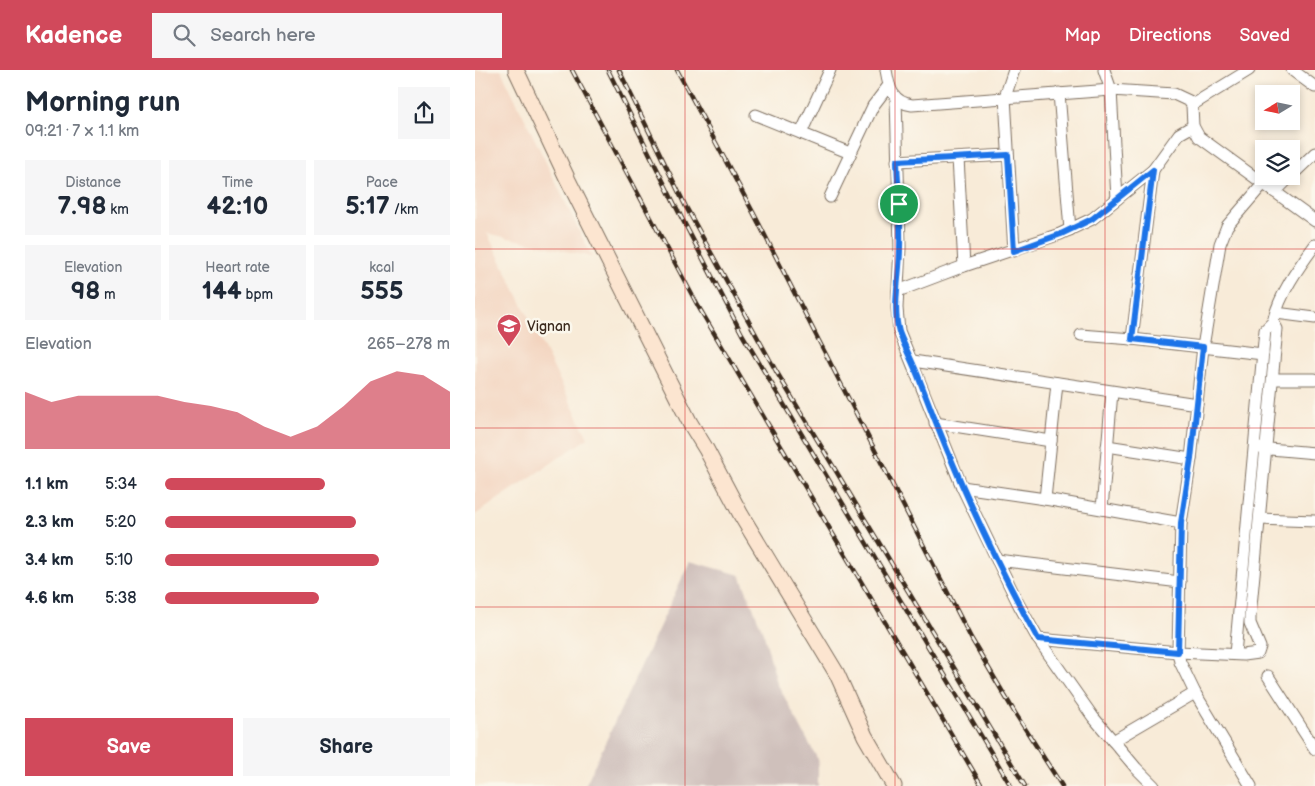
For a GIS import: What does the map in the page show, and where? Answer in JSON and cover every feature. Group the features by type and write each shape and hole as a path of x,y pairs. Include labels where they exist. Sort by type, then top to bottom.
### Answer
{"street":[{"path":"516,70 568,180 690,423 706,448 741,515 837,674 865,736 895,786"},
{"path":"801,133 830,70"},
{"path":"886,70 889,85 896,98 902,103 913,105 1111,90 1174,94 1189,100 1192,105 1193,126 1199,137 1255,178"},
{"path":"1014,70 1005,97 1014,251"},
{"path":"1104,70 1111,90 1117,199"},
{"path":"1192,105 1249,70"},
{"path":"1292,70 1315,87"},
{"path":"830,197 873,106 889,85"},
{"path":"1059,94 1070,230"},
{"path":"896,98 900,248 897,308 899,331 962,487 1019,605 1038,639 1093,717 1154,786"},
{"path":"756,115 850,154"},
{"path":"898,291 964,266 1014,251 1070,230 1092,219 1153,170 1179,134 1193,126"},
{"path":"1300,167 1315,153"},
{"path":"897,161 1008,155"},
{"path":"958,158 964,266"},
{"path":"1132,339 1153,170"},
{"path":"1251,786 1195,693 1180,662 1178,652 1181,523 1191,459 1203,347 1220,244 1227,226 1262,185"},
{"path":"1264,185 1315,221"},
{"path":"1275,192 1282,185"},
{"path":"1235,654 1265,330 1274,317 1294,274 1315,245"},
{"path":"1274,317 1315,318"},
{"path":"1038,639 1178,652 1258,653 1260,647 1250,623 1250,618 1277,329 1274,317"},
{"path":"1081,335 1263,354"},
{"path":"913,362 1197,404"},
{"path":"1273,379 1315,379"},
{"path":"1045,499 1057,383"},
{"path":"1102,509 1112,392"},
{"path":"935,423 1051,440"},
{"path":"1107,446 1191,459"},
{"path":"1254,448 1315,453"},
{"path":"962,487 1045,499 1181,523"},
{"path":"1260,519 1315,521"},
{"path":"997,560 1180,582"},
{"path":"1268,676 1315,749"},
{"path":"1113,741 1195,693"}],"shaded area":[{"name":"Vignan","path":"475,70 501,70 592,257 487,233 588,438 475,515"},
{"path":"690,561 740,575 764,635 777,683 818,760 818,786 585,786"}],"railway":[{"path":"572,70 698,306 982,786"},
{"path":"608,70 742,334 1011,786"},
{"path":"619,70 686,207 776,371 1025,786"},
{"path":"677,70 754,214 971,638 1015,713 1062,786"}],"place":[{"name":"Vignan","path":"509,347"}],"route":[{"path":"1008,155 1014,251 1061,234 1092,219 1153,170 1132,339 1203,347 1191,459 1181,523 1178,652 1038,639 1019,605 962,487 899,331 897,308 900,248 899,204 897,161 1008,155"}]}
